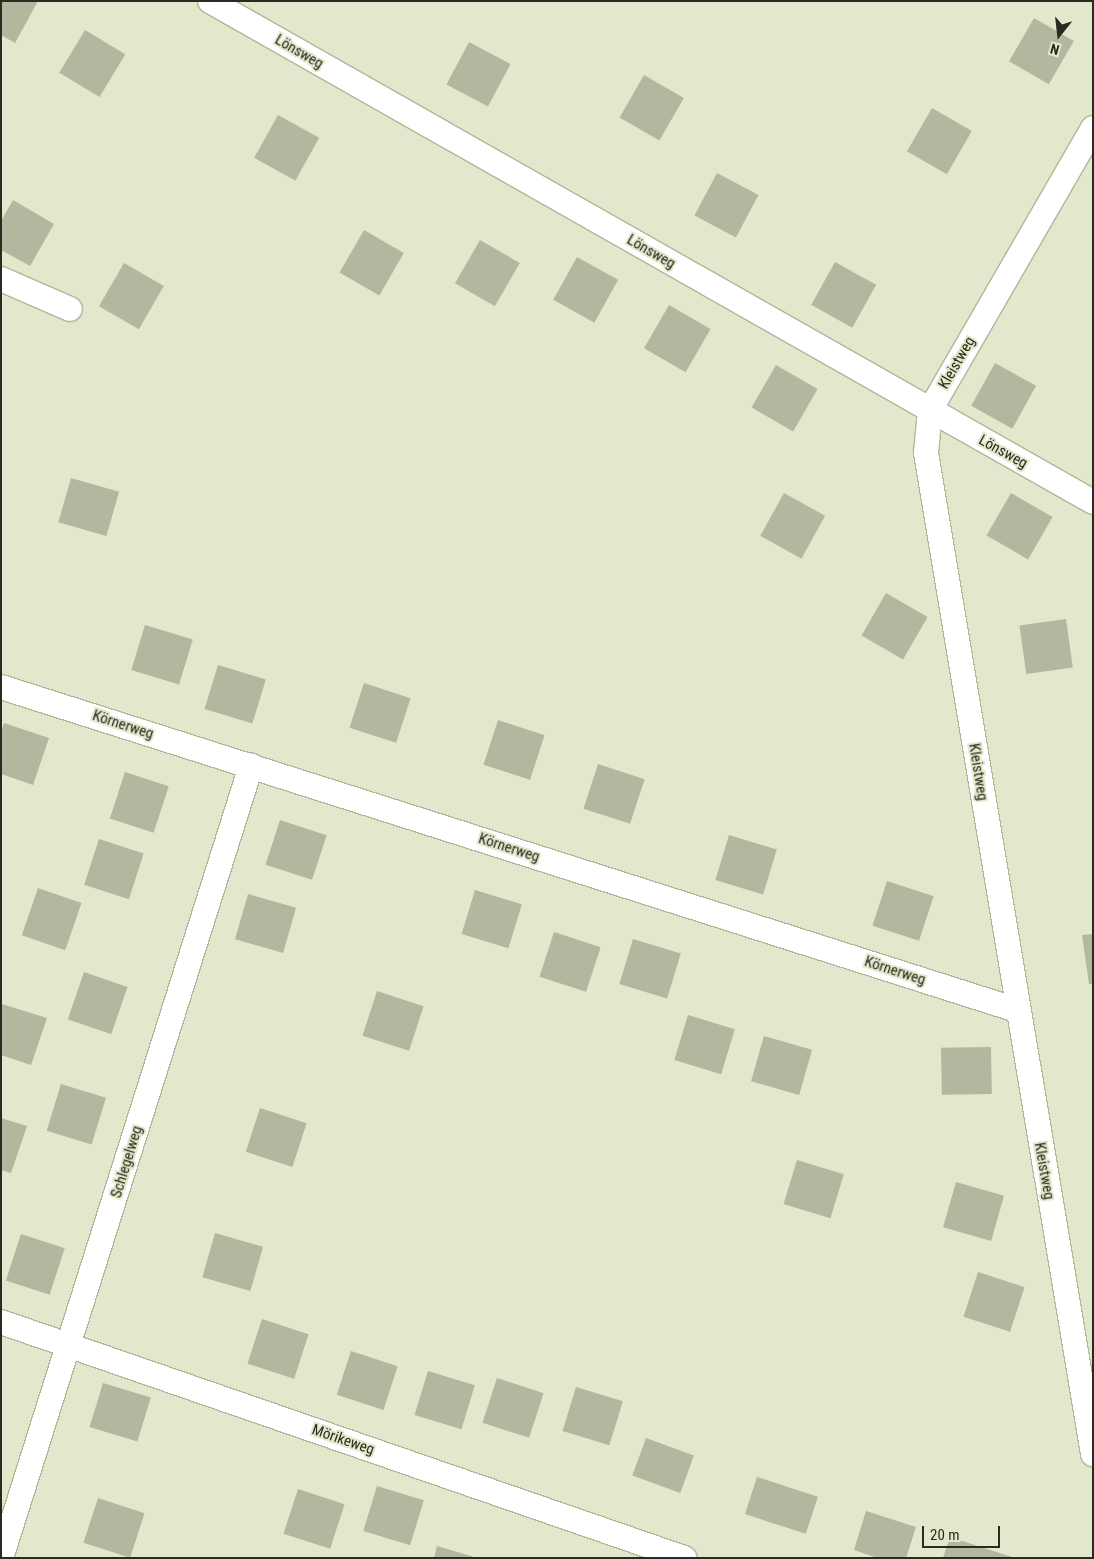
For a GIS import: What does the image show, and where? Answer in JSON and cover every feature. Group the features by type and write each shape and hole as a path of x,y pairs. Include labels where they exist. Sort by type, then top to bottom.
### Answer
{"street":[{"name":"Lönsweg","path":"210,1 1093,502"},
{"name":"Kleistweg","path":"1093,128 930,410 926,453 1016,1010 1093,1454"},
{"path":"1,279 70,309"},
{"name":"Körnerweg","path":"1,686 1016,1010"},
{"name":"Schlegelweg","path":"1,1558 70,1346 251,766"},
{"name":"Mörikeweg","path":"1,1322 684,1558"}],"building":[{"path":"1,1 38,1 15,43 1,35"},
{"path":"1034,18 1074,41 1049,84 1009,61"},
{"path":"85,30 125,54 100,97 59,73"},
{"path":"469,42 510,64 488,106 446,84"},
{"path":"644,75 684,98 659,140 620,117"},
{"path":"932,108 972,131 947,174 907,151"},
{"path":"278,115 319,138 295,181 254,158"},
{"path":"717,173 758,195 736,237 694,215"},
{"path":"13,200 54,224 30,266 1,250 1,221"},
{"path":"364,230 404,253 379,295 340,272"},
{"path":"480,240 520,263 495,306 455,283"},
{"path":"577,257 618,280 594,323 553,300"},
{"path":"835,262 876,285 852,328 811,305"},
{"path":"124,263 164,286 139,329 99,306"},
{"path":"669,305 711,329 686,372 644,348"},
{"path":"995,363 1036,386 1012,429 971,406"},
{"path":"776,365 818,389 793,431 752,407"},
{"path":"71,478 119,492 106,536 58,522"},
{"path":"784,493 825,516 801,559 760,536"},
{"path":"1011,493 1053,517 1028,559 986,535"},
{"path":"886,593 928,617 903,659 862,635"},
{"path":"1066,619 1073,668 1026,674 1019,626"},
{"path":"145,625 193,640 179,685 131,670"},
{"path":"218,665 266,680 252,724 205,709"},
{"path":"364,683 411,698 396,743 349,728"},
{"path":"498,720 545,735 530,780 483,765"},
{"path":"4,723 49,738 33,785 1,774 1,733"},
{"path":"598,764 645,779 630,824 583,809"},
{"path":"125,772 169,786 154,833 110,819"},
{"path":"280,820 327,835 312,880 265,865"},
{"path":"729,835 777,850 763,895 715,880"},
{"path":"99,839 144,854 129,899 84,885"},
{"path":"887,881 934,896 919,941 872,926"},
{"path":"38,888 81,903 65,950 22,935"},
{"path":"475,890 522,904 508,948 462,934"},
{"path":"248,894 296,908 283,953 235,939"},
{"path":"554,932 601,947 586,992 539,977"},
{"path":"1093,934 1093,984 1089,984 1082,935"},
{"path":"633,939 681,954 667,999 619,984"},
{"path":"84,972 127,987 111,1034 68,1019"},
{"path":"377,991 424,1006 409,1051 362,1036"},
{"path":"2,1004 47,1018 31,1065 1,1055"},
{"path":"688,1015 735,1029 721,1074 674,1060"},
{"path":"764,1036 812,1050 799,1095 751,1081"},
{"path":"991,1047 992,1094 942,1095 941,1048"},
{"path":"61,1084 106,1098 92,1145 47,1131"},
{"path":"260,1108 307,1123 292,1167 246,1152"},
{"path":"1,1118 27,1126 11,1173 1,1170"},
{"path":"797,1160 844,1174 830,1218 784,1204"},
{"path":"956,1182 1004,1196 991,1241 943,1227"},
{"path":"215,1233 263,1247 250,1291 202,1277"},
{"path":"21,1234 65,1248 50,1295 6,1281"},
{"path":"978,1272 1025,1287 1010,1332 963,1317"},
{"path":"262,1319 309,1334 294,1379 247,1364"},
{"path":"351,1351 398,1366 383,1410 337,1395"},
{"path":"428,1371 475,1385 461,1429 415,1415"},
{"path":"497,1378 544,1393 529,1438 482,1423"},
{"path":"103,1383 151,1398 137,1442 90,1427"},
{"path":"576,1387 623,1401 609,1445 563,1431"},
{"path":"646,1438 694,1455 680,1493 632,1476"},
{"path":"757,1477 818,1497 806,1534 745,1514"},
{"path":"377,1486 424,1500 410,1545 363,1531"},
{"path":"298,1489 345,1504 330,1549 283,1534"},
{"path":"98,1498 145,1513 130,1558 83,1543"},
{"path":"866,1511 916,1527 906,1558 877,1558 854,1550"},
{"path":"950,1537 1012,1557 1012,1558 943,1558"},
{"path":"437,1546 474,1557 474,1558 434,1558"}]}
